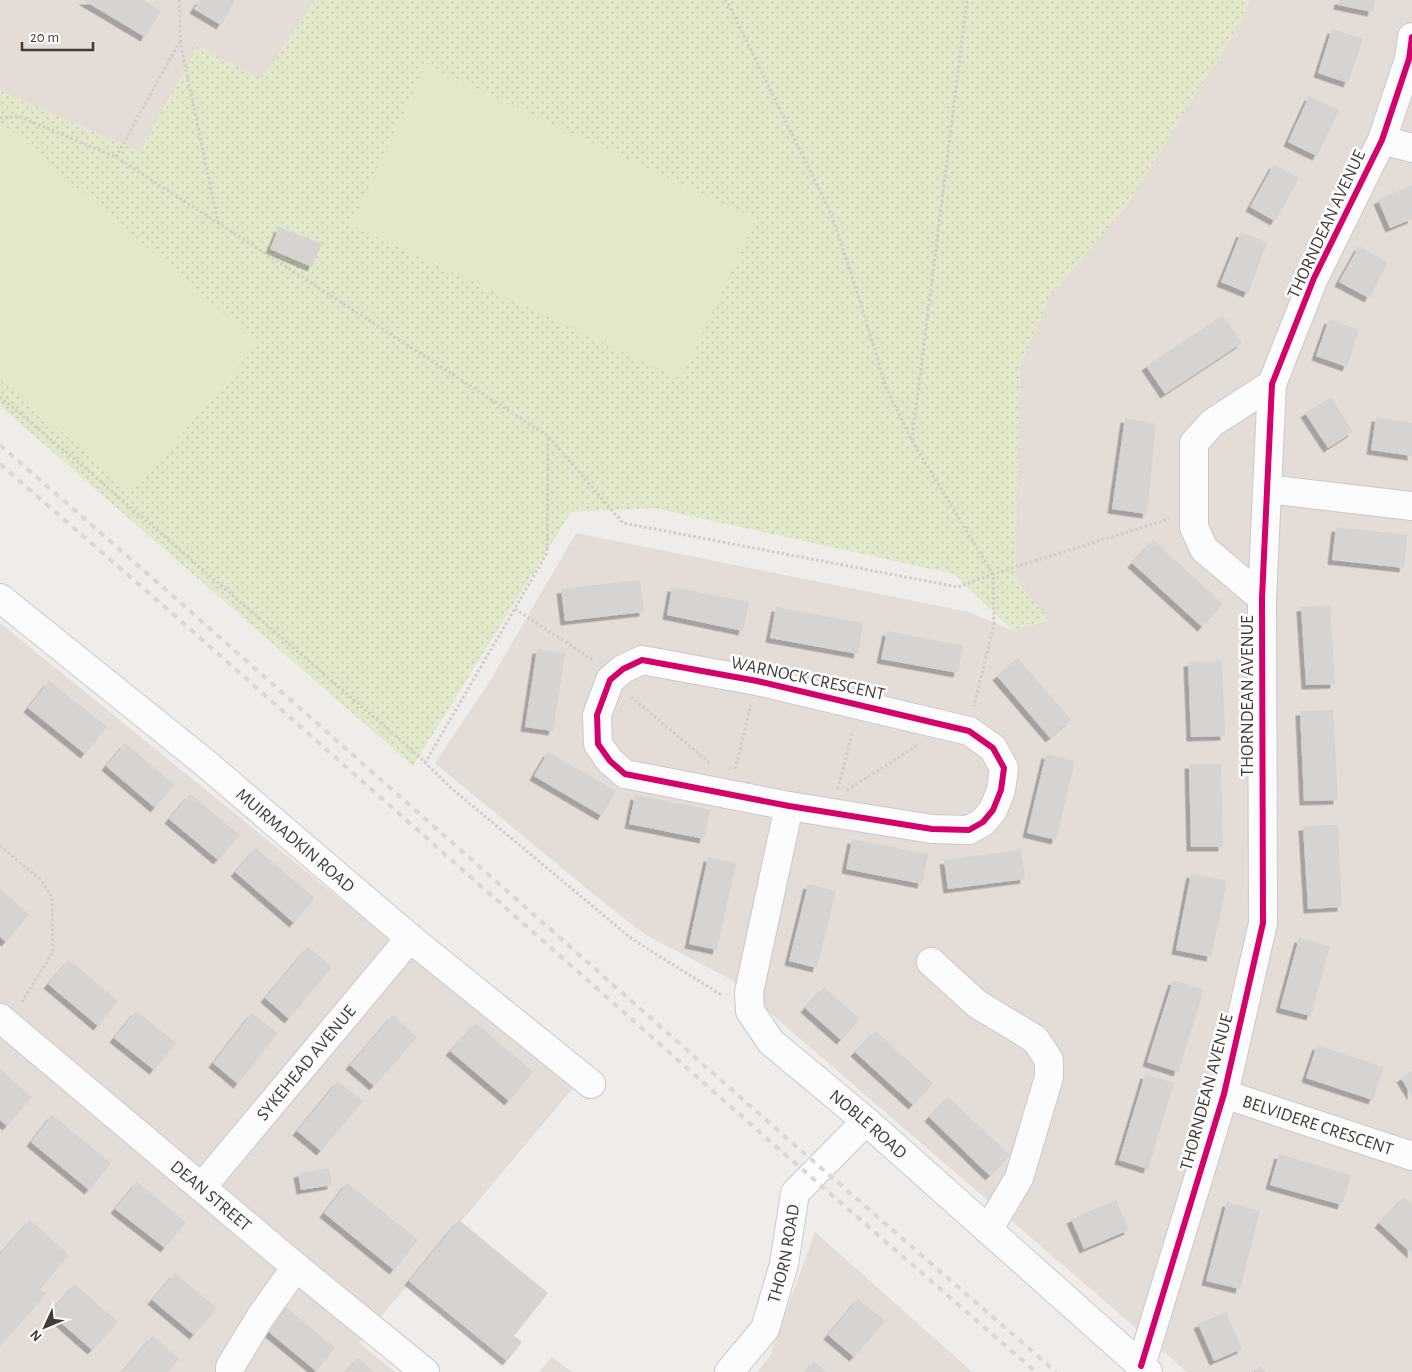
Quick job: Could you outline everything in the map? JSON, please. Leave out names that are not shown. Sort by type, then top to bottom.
[{"type":"street","name":"THORNDEAN AVENUE","points":[[1144,1369],[1224,1094],[1263,923],[1262,598],[1272,384],[1314,278],[1382,140],[1409,59],[1412,37]]},
{"type":"street","points":[[1382,140],[1412,148]]},
{"type":"street","name":"THORNDEAN AVENUE","points":[[1262,598],[1204,549],[1194,527],[1194,443],[1212,423],[1272,384]]},
{"type":"street","points":[[1267,489],[1412,506]]},
{"type":"street","name":"MUIRMADKIN ROAD","points":[[2,605],[204,762],[410,938],[591,1084]]},
{"type":"street","name":"WARNOCK CRESCENT","points":[[642,660],[757,681],[860,705],[969,731],[993,748],[1004,768],[1001,790],[993,810],[983,822],[969,830],[932,829],[814,804],[729,794],[626,774],[610,761],[598,744],[597,715],[610,680],[623,669],[642,660]]},
{"type":"street","points":[[750,1011],[749,992],[814,804]]},
{"type":"street","name":"SYKEHEAD AVENUE","points":[[202,1187],[410,938]]},
{"type":"street","points":[[932,962],[978,1004],[1034,1039],[1049,1060],[1049,1077],[1019,1178],[988,1230]]},
{"type":"street","name":"NOBLE ROAD","points":[[750,1011],[771,1042],[866,1121],[1144,1369]]},
{"type":"street","name":"DEAN STREET","points":[[4,1022],[296,1267],[425,1372]]},
{"type":"street","name":"BELVIDERE CRESCENT","points":[[1224,1094],[1412,1156]]},
{"type":"street","name":"THORN ROAD","points":[[729,1372],[766,1328],[784,1264],[795,1193],[866,1121]]},
{"type":"street","points":[[230,1372],[230,1366],[261,1316],[296,1267]]},
{"type":"path","points":[[178,0],[181,40],[218,223]]},
{"type":"path","points":[[725,0],[831,214],[886,387],[912,441],[993,574],[994,624],[969,731]]},
{"type":"path","points":[[912,441],[966,0]]},
{"type":"path","points":[[116,157],[181,40]]},
{"type":"path","points":[[0,118],[18,116],[116,157],[548,436],[624,523],[958,587],[993,574],[1176,517],[1194,521]]},
{"type":"path","points":[[0,397],[284,639],[412,750],[451,788],[632,939],[750,1011]]},
{"type":"path","points":[[425,763],[547,553],[548,436]]},
{"type":"path","points":[[729,794],[757,681]]},
{"type":"path","points":[[814,804],[860,705]]},
{"type":"path","points":[[814,804],[920,744]]},
{"type":"path","points":[[0,846],[41,880],[52,897],[54,952],[4,1022]]},
{"type":"shaded area","points":[[0,0],[315,0],[262,79],[198,46],[140,152],[0,91]]},
{"type":"shaded area","points":[[1249,0],[1412,0],[1412,1372],[1187,1372],[732,980],[646,935],[597,897],[435,763],[488,684],[576,533],[969,612],[1013,631],[1048,620],[1015,578],[1020,366],[1050,296],[1125,208],[1243,18]]},
{"type":"shaded area","points":[[0,623],[573,1088],[359,1343],[395,1372],[0,1372]]},
{"type":"shaded area","points":[[815,1232],[971,1371],[757,1372],[770,1356]]},
{"type":"shaded area","points":[[552,1357],[572,1372],[539,1372]]},
{"type":"green space","points":[[315,0],[1249,0],[1243,18],[1125,208],[1050,296],[1020,366],[1015,578],[1048,619],[1013,631],[954,574],[654,508],[571,512],[413,766],[0,406],[0,91],[140,152],[198,46],[262,79]]},
{"type":"green space","points":[[426,65],[756,219],[681,379],[351,225]]},
{"type":"green space","points":[[3,124],[259,343],[132,492],[0,379],[0,128]]},
{"type":"building","points":[[83,0],[143,0],[161,11],[145,37]]},
{"type":"building","points":[[200,0],[235,0],[221,25],[194,9]]},
{"type":"building","points":[[1339,0],[1375,0],[1372,12],[1338,5]]},
{"type":"building","points":[[1332,29],[1363,39],[1348,83],[1318,73]]},
{"type":"building","points":[[1309,96],[1339,110],[1317,156],[1288,142]]},
{"type":"building","points":[[1274,164],[1299,178],[1275,221],[1250,207]]},
{"type":"building","points":[[1412,185],[1412,219],[1390,228],[1378,200]]},
{"type":"building","points":[[279,227],[322,244],[312,267],[270,249]]},
{"type":"building","points":[[1241,232],[1267,243],[1248,293],[1221,282]]},
{"type":"building","points":[[1359,246],[1388,263],[1369,298],[1339,282]]},
{"type":"building","points":[[1223,315],[1242,343],[1165,394],[1146,366]]},
{"type":"building","points":[[1329,319],[1359,330],[1347,367],[1316,356]]},
{"type":"building","points":[[1331,397],[1353,432],[1328,448],[1305,413]]},
{"type":"building","points":[[1376,417],[1412,423],[1412,456],[1371,450]]},
{"type":"building","points":[[1125,418],[1156,424],[1147,514],[1112,509]]},
{"type":"building","points":[[1336,527],[1407,535],[1404,568],[1332,560]]},
{"type":"building","points":[[1153,540],[1223,604],[1202,627],[1132,563]]},
{"type":"building","points":[[640,580],[644,612],[565,621],[561,589]]},
{"type":"building","points":[[672,587],[749,602],[743,631],[667,615]]},
{"type":"building","points":[[1330,605],[1335,684],[1306,685],[1301,607]]},
{"type":"building","points":[[776,607],[863,623],[858,654],[770,638]]},
{"type":"building","points":[[887,631],[963,646],[958,673],[881,659]]},
{"type":"building","points":[[537,649],[565,653],[553,731],[525,727]]},
{"type":"building","points":[[1018,658],[1071,720],[1050,738],[997,676]]},
{"type":"building","points":[[1222,661],[1225,736],[1191,737],[1188,662]]},
{"type":"building","points":[[49,681],[107,727],[85,754],[28,708]]},
{"type":"building","points":[[1333,710],[1338,800],[1304,801],[1300,711]]},
{"type":"building","points":[[125,743],[174,784],[155,808],[106,766]]},
{"type":"building","points":[[548,752],[616,791],[602,816],[534,776]]},
{"type":"building","points":[[1046,754],[1075,761],[1056,840],[1027,833]]},
{"type":"building","points":[[1189,764],[1221,764],[1223,847],[1191,847]]},
{"type":"building","points":[[190,794],[240,835],[218,860],[169,819]]},
{"type":"building","points":[[635,795],[710,810],[704,839],[629,824]]},
{"type":"building","points":[[1338,825],[1342,907],[1308,909],[1303,826]]},
{"type":"building","points":[[852,839],[928,854],[922,884],[846,869]]},
{"type":"building","points":[[256,848],[315,898],[294,923],[235,872]]},
{"type":"building","points":[[1021,850],[1025,879],[948,889],[944,860]]},
{"type":"building","points":[[708,857],[736,863],[717,950],[689,944]]},
{"type":"building","points":[[1191,873],[1227,881],[1211,957],[1176,950]]},
{"type":"building","points":[[808,884],[836,891],[817,968],[789,961]]},
{"type":"building","points":[[0,889],[29,914],[6,942],[0,937]]},
{"type":"building","points":[[1299,938],[1330,946],[1311,1016],[1280,1008]]},
{"type":"building","points":[[308,947],[332,967],[289,1019],[265,998]]},
{"type":"building","points":[[69,960],[118,1001],[98,1026],[48,984]]},
{"type":"building","points":[[1173,980],[1204,990],[1178,1072],[1147,1062]]},
{"type":"building","points":[[824,987],[860,1019],[841,1040],[805,1008]]},
{"type":"building","points":[[136,1011],[176,1043],[154,1070],[114,1038]]},
{"type":"building","points":[[252,1013],[278,1033],[238,1084],[213,1063]]},
{"type":"building","points":[[393,1015],[417,1037],[374,1086],[350,1065]]},
{"type":"building","points":[[476,1023],[533,1072],[509,1101],[450,1051]]},
{"type":"building","points":[[875,1031],[933,1083],[913,1105],[855,1052]]},
{"type":"building","points":[[1317,1045],[1384,1067],[1373,1100],[1306,1078]]},
{"type":"building","points":[[0,1069],[32,1097],[7,1126],[0,1120]]},
{"type":"building","points":[[1412,1071],[1412,1096],[1401,1078]]},
{"type":"building","points":[[1145,1074],[1174,1083],[1148,1169],[1119,1160]]},
{"type":"building","points":[[338,1081],[363,1101],[321,1151],[297,1131]]},
{"type":"building","points":[[948,1097],[1010,1155],[990,1176],[929,1117]]},
{"type":"building","points":[[52,1115],[111,1163],[89,1190],[31,1142]]},
{"type":"building","points":[[1279,1154],[1351,1175],[1342,1205],[1270,1185]]},
{"type":"building","points":[[329,1168],[332,1185],[301,1190],[298,1173]]},
{"type":"building","points":[[137,1182],[186,1222],[165,1248],[115,1209]]},
{"type":"building","points":[[347,1183],[418,1240],[394,1270],[324,1213]]},
{"type":"building","points":[[1404,1197],[1412,1205],[1412,1254],[1379,1223]]},
{"type":"building","points":[[1116,1200],[1129,1230],[1084,1249],[1071,1219]]},
{"type":"building","points":[[1227,1202],[1260,1211],[1240,1289],[1206,1281]]},
{"type":"building","points":[[30,1220],[69,1255],[40,1289],[46,1294],[0,1346],[0,1254]]},
{"type":"building","points":[[459,1220],[548,1293],[514,1336],[522,1342],[507,1361],[409,1281]]},
{"type":"building","points":[[175,1273],[217,1308],[194,1335],[152,1300]]},
{"type":"building","points":[[75,1284],[118,1322],[92,1350],[50,1313]]},
{"type":"building","points":[[858,1299],[885,1321],[854,1357],[828,1335]]},
{"type":"building","points":[[283,1305],[335,1348],[316,1371],[264,1328]]},
{"type":"building","points":[[1226,1312],[1242,1349],[1214,1361],[1198,1324]]},
{"type":"building","points":[[153,1336],[179,1359],[168,1372],[122,1372]]},
{"type":"building","points":[[358,1358],[374,1372],[346,1372]]},
{"type":"building","points":[[814,1362],[826,1372],[805,1372]]},
{"type":"building","points":[[1260,1366],[1266,1372],[1255,1372]]},
{"type":"railway","points":[[0,445],[782,1134],[1056,1372]]},
{"type":"railway","points":[[0,464],[173,614],[773,1144],[1036,1372]]},
{"type":"cycle path","points":[[1141,1366],[1224,1094],[1263,923],[1262,598],[1272,384],[1314,278],[1382,140],[1409,59],[1412,37]]},
{"type":"cycle path","points":[[642,660],[757,681],[969,731],[993,748],[1004,768],[1001,790],[993,810],[983,822],[969,830],[932,829],[789,806],[625,774],[610,761],[598,744],[597,715],[610,680],[623,669],[642,660]]}]
